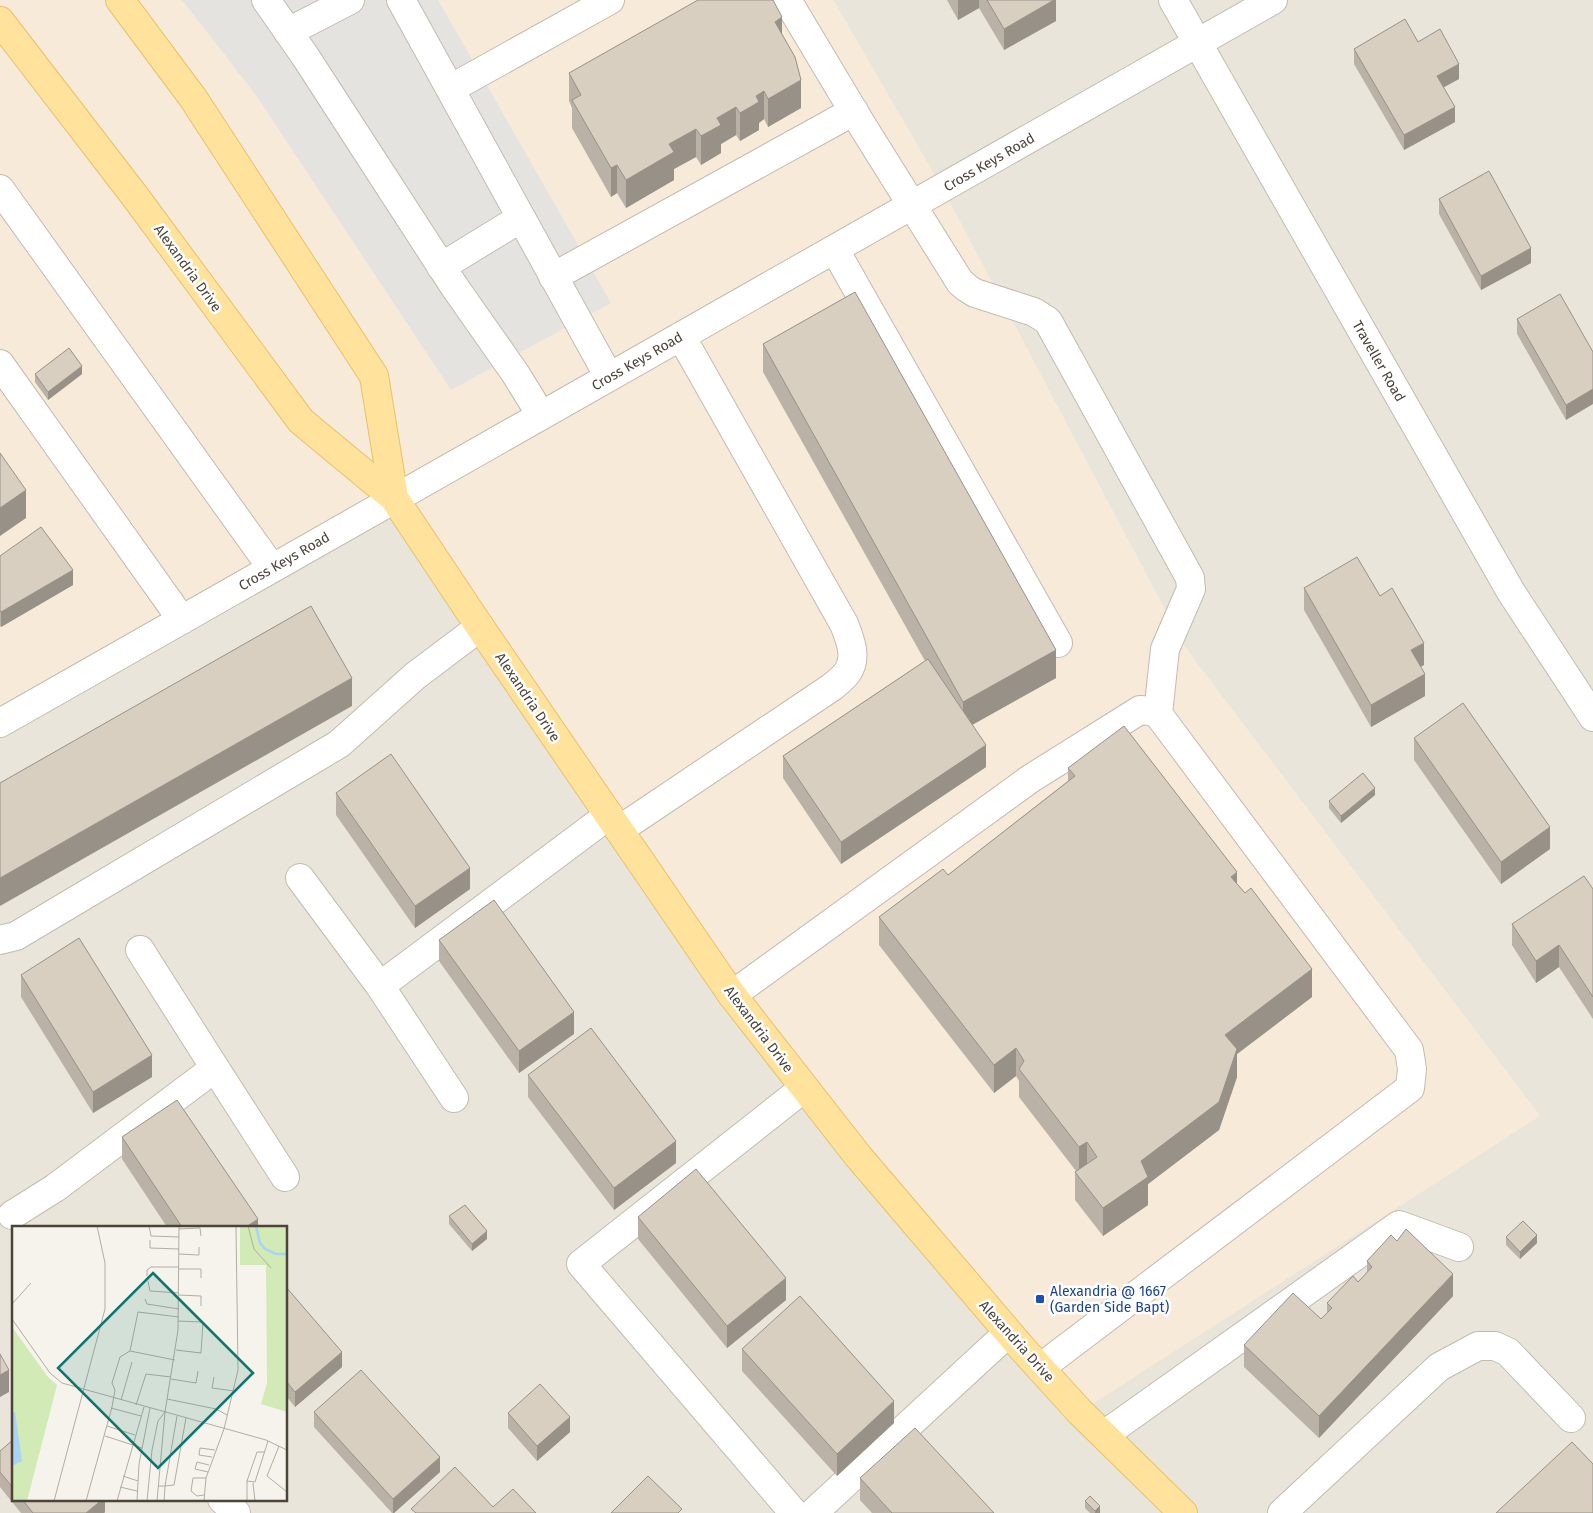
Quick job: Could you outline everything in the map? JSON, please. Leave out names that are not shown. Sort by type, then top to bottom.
[{"type":"main road","name":"Alexandria Drive","points":[[120,0],[193,98],[374,376],[394,498]]},
{"type":"main road","name":"Alexandria Drive","points":[[0,21],[134,195],[301,421],[394,498],[732,995],[804,1088],[858,1156],[1008,1333],[1080,1412],[1182,1513]]},
{"type":"street","points":[[266,0],[305,56],[441,267],[515,373],[540,416]]},
{"type":"street","points":[[288,32],[350,0]]},
{"type":"street","points":[[401,0],[609,378]]},
{"type":"street","points":[[450,89],[610,0]]},
{"type":"street","points":[[786,0],[960,282],[975,293],[1034,312],[1048,320],[1190,578],[1191,589],[1165,649],[1158,714]]},
{"type":"street","name":"Traveller Road","points":[[1173,0],[1511,592],[1593,717]]},
{"type":"street","name":"Cross Keys Road","points":[[0,723],[1273,0]]},
{"type":"street","points":[[553,276],[854,111]]},
{"type":"street","points":[[0,189],[272,568]]},
{"type":"street","points":[[441,267],[521,218]]},
{"type":"street","points":[[835,250],[1058,643]]},
{"type":"street","points":[[380,986],[614,823],[832,688],[848,672],[852,659],[852,643],[844,624],[681,336]]},
{"type":"street","points":[[0,364],[182,620]]},
{"type":"street","points":[[0,940],[16,936],[339,744],[416,676],[480,627]]},
{"type":"street","points":[[732,995],[1030,779],[1140,710],[1158,714],[1409,1050],[1412,1069],[1410,1088],[1040,1368]]},
{"type":"street","points":[[300,878],[380,986],[454,1098]]},
{"type":"street","points":[[140,950],[285,1177]]},
{"type":"street","points":[[10,1213],[55,1188],[215,1068]]},
{"type":"street","points":[[794,1513],[581,1264],[804,1088]]},
{"type":"street","points":[[1104,1435],[1399,1225],[1459,1248]]},
{"type":"street","points":[[813,1513],[1008,1333]]},
{"type":"street","points":[[1282,1513],[1439,1367],[1478,1346],[1495,1346],[1508,1352],[1571,1418]]},
{"type":"street","points":[[223,1500],[236,1513]]},
{"type":"shaded area","points":[[0,0],[833,0],[942,188],[1184,646],[1540,1116],[1080,1412],[858,1156],[394,499],[0,723]]},
{"type":"shaded area","points":[[182,0],[438,0],[611,303],[451,390],[256,95]]},
{"type":"shaded area","points":[[833,0],[1593,0],[1593,1513],[0,1513],[0,723],[394,498],[1540,1116],[1184,646],[942,188]]},
{"type":"building","points":[[698,0],[773,0],[782,17],[775,22],[795,57],[801,80],[768,99],[764,91],[756,96],[759,102],[740,113],[736,107],[717,118],[721,125],[701,136],[696,129],[669,144],[674,152],[626,180],[617,165],[611,168],[572,100],[581,95],[569,73]]},
{"type":"building","points":[[987,0],[1054,0],[1004,29]]},
{"type":"building","points":[[1405,19],[1418,42],[1440,29],[1459,64],[1437,76],[1455,107],[1404,135],[1354,49]]},
{"type":"building","points":[[1489,171],[1531,248],[1481,276],[1439,199]]},
{"type":"building","points":[[855,292],[1056,650],[963,702],[763,344]]},
{"type":"building","points":[[1560,294],[1593,352],[1593,389],[1566,405],[1517,319]]},
{"type":"building","points":[[69,348],[82,366],[48,392],[35,374]]},
{"type":"building","points":[[0,453],[26,490],[0,508]]},
{"type":"building","points":[[41,527],[73,570],[1,612],[0,556]]},
{"type":"building","points":[[1357,557],[1380,596],[1392,588],[1424,643],[1411,650],[1425,674],[1371,705],[1304,588]]},
{"type":"building","points":[[311,606],[352,678],[0,878],[0,783]]},
{"type":"building","points":[[928,659],[986,745],[841,842],[783,756]]},
{"type":"building","points":[[1463,703],[1550,827],[1501,862],[1414,738]]},
{"type":"building","points":[[1124,726],[1237,872],[1231,877],[1245,893],[1251,888],[1312,969],[1225,1035],[1237,1049],[1219,1102],[1141,1161],[1148,1177],[1103,1208],[1075,1172],[1097,1157],[1087,1142],[1079,1147],[1019,1069],[1024,1061],[1016,1048],[994,1065],[879,917],[943,869],[948,875],[1075,776],[1068,768]]},
{"type":"building","points":[[391,754],[470,868],[415,906],[336,793]]},
{"type":"building","points":[[1363,773],[1375,788],[1341,816],[1329,801]]},
{"type":"building","points":[[1584,876],[1593,889],[1593,997],[1559,945],[1536,961],[1512,924]]},
{"type":"building","points":[[494,900],[574,1012],[519,1051],[439,940]]},
{"type":"building","points":[[79,938],[152,1055],[93,1092],[21,975]]},
{"type":"building","points":[[591,1028],[676,1141],[614,1188],[528,1075]]},
{"type":"building","points":[[177,1100],[258,1219],[248,1226],[181,1226],[122,1137]]},
{"type":"building","points":[[696,1169],[786,1278],[727,1326],[638,1217]]},
{"type":"building","points":[[465,1205],[487,1231],[472,1244],[449,1216]]},
{"type":"building","points":[[1523,1221],[1537,1235],[1520,1252],[1506,1237]]},
{"type":"building","points":[[1406,1229],[1453,1274],[1319,1416],[1244,1345],[1293,1293],[1321,1319],[1332,1308],[1327,1303],[1353,1276],[1358,1282],[1372,1267],[1367,1261],[1391,1235],[1397,1241]]},
{"type":"building","points":[[288,1289],[342,1352],[295,1392],[288,1383]]},
{"type":"building","points":[[800,1296],[894,1401],[837,1454],[742,1349]]},
{"type":"building","points":[[0,1354],[9,1370],[0,1375]]},
{"type":"building","points":[[361,1370],[440,1457],[393,1499],[314,1412]]},
{"type":"building","points":[[540,1384],[570,1417],[537,1446],[508,1413]]},
{"type":"building","points":[[915,1428],[994,1513],[892,1513],[860,1478]]},
{"type":"building","points":[[12,1441],[12,1487],[0,1472],[0,1451]]},
{"type":"building","points":[[1572,1442],[1593,1464],[1593,1513],[1496,1513]]},
{"type":"building","points":[[455,1467],[493,1507],[513,1489],[536,1513],[416,1513],[411,1509]]},
{"type":"building","points":[[648,1476],[682,1509],[678,1513],[611,1513]]},
{"type":"building","points":[[1090,1496],[1100,1506],[1095,1511],[1085,1501]]},
{"type":"building","points":[[23,1500],[102,1500],[86,1513],[33,1513]]},
{"type":"place","name":"Alexandria @ 1667 (Garden Side Bapt)","points":[[1040,1299]]}]
